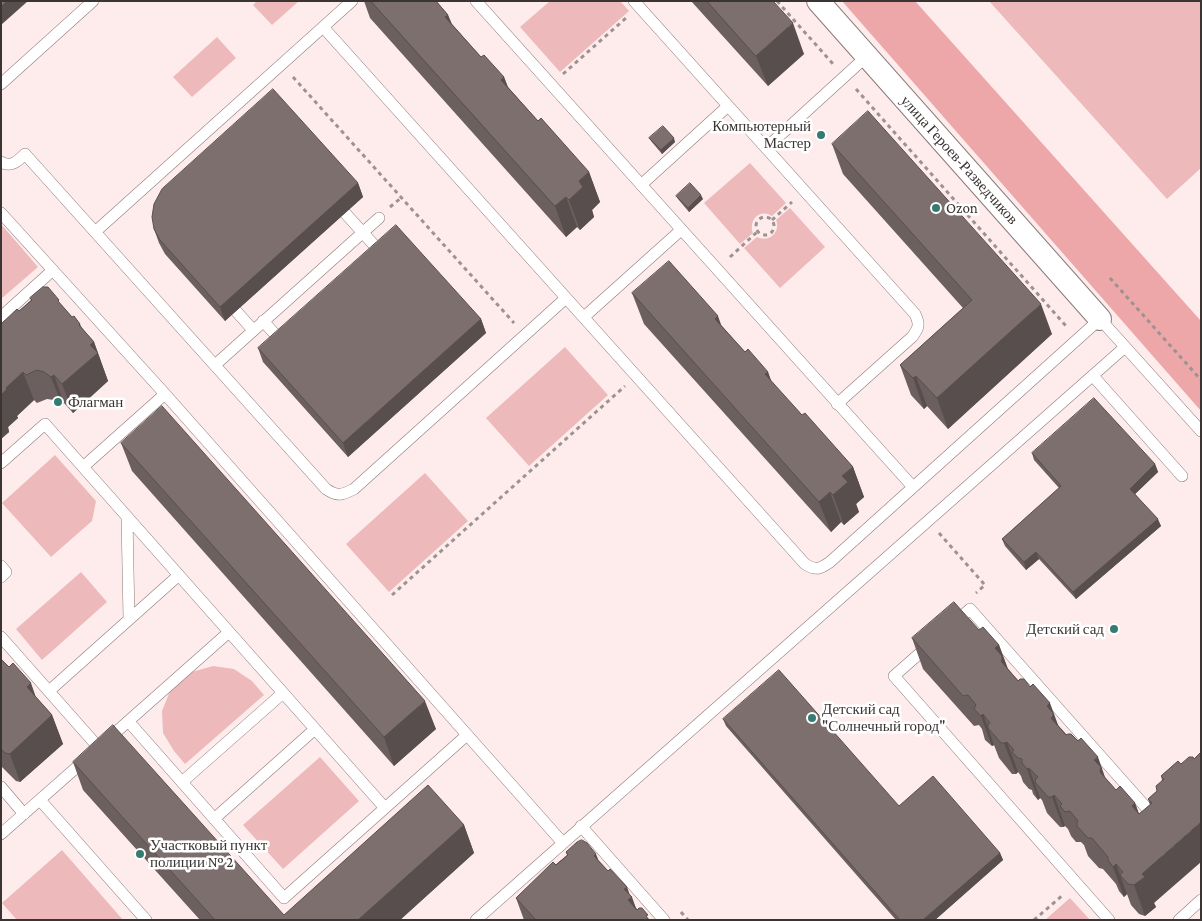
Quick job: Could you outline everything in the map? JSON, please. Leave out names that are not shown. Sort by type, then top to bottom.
[{"type":"street","name":"улица Героев-Разведчиков","points":[[818,1],[1100,319]]},
{"type":"lane","points":[[1,84],[93,1]]},
{"type":"lane","points":[[95,232],[352,1]]},
{"type":"lane","points":[[476,1],[912,488]]},
{"type":"lane","points":[[636,4],[915,314],[919,321],[917,330],[912,337],[837,404]]},
{"type":"lane","points":[[323,27],[805,564],[811,568],[821,568],[830,562],[1100,319],[1201,431]]},
{"type":"lane","points":[[766,148],[867,56]]},
{"type":"lane","points":[[641,185],[728,106]]},
{"type":"lane","points":[[1,162],[10,165],[25,154],[326,489],[333,494],[343,495],[354,489],[566,298]]},
{"type":"lane","points":[[1,213],[165,394],[562,843]]},
{"type":"lane","points":[[345,213],[383,254]]},
{"type":"lane","points":[[215,365],[379,218]]},
{"type":"lane","points":[[584,317],[681,230]]},
{"type":"lane","points":[[1,317],[54,270]]},
{"type":"lane","points":[[236,312],[253,330]]},
{"type":"lane","points":[[263,321],[284,344]]},
{"type":"lane","points":[[476,920],[1125,347]]},
{"type":"lane","points":[[1093,376],[1182,476]]},
{"type":"lane","points":[[83,466],[165,394]]},
{"type":"lane","points":[[1,463],[45,424],[385,808]]},
{"type":"lane","points":[[128,517],[129,619]]},
{"type":"lane","points":[[1,566],[6,572],[1,577]]},
{"type":"lane","points":[[49,690],[179,575]]},
{"type":"lane","points":[[1109,920],[894,676],[970,609],[1151,813],[1165,800]]},
{"type":"lane","points":[[1,834],[229,632]]},
{"type":"lane","points":[[1,637],[99,748]]},
{"type":"lane","points":[[182,782],[283,693]]},
{"type":"lane","points":[[128,722],[284,898],[467,735]]},
{"type":"lane","points":[[214,819],[315,729]]},
{"type":"lane","points":[[1,787],[24,814]]},
{"type":"lane","points":[[40,800],[146,920]]},
{"type":"lane","points":[[581,826],[664,920]]},
{"type":"lane","points":[[1179,920],[1201,900]]},
{"type":"path","points":[[777,1],[1069,329]]},
{"type":"path","points":[[551,85],[636,4]]},
{"type":"path","points":[[281,64],[524,335]]},
{"type":"path","points":[[772,220],[804,190]]},
{"type":"path","points":[[766,216],[772,220],[774,225],[773,231],[768,235],[762,235],[757,232],[755,227],[756,221],[760,217],[766,216]]},
{"type":"path","points":[[716,269],[757,232]]},
{"type":"path","points":[[1110,278],[1201,380]]},
{"type":"path","points":[[392,595],[636,376]]},
{"type":"path","points":[[933,526],[985,585],[970,598]]},
{"type":"path","points":[[1034,920],[1076,883]]},
{"type":"path","points":[[675,906],[688,920]]},
{"type":"shaded area","points":[[257,1],[299,1],[272,25],[253,5]]},
{"type":"shaded area","points":[[550,1],[620,1],[629,11],[560,72],[520,27]]},
{"type":"shaded area","points":[[842,1],[915,1],[1201,321],[1201,411]]},
{"type":"shaded area","points":[[989,1],[1201,1],[1201,168],[1167,199]]},
{"type":"shaded area","points":[[217,37],[236,58],[192,97],[173,77]]},
{"type":"shaded area","points":[[750,163],[786,203],[772,216],[763,213],[759,214],[752,224],[753,233],[740,244],[704,203]]},
{"type":"shaded area","points":[[790,208],[825,247],[780,288],[744,248],[757,237],[766,239],[773,235],[777,229],[776,220]]},
{"type":"shaded area","points":[[1,224],[38,267],[1,299]]},
{"type":"shaded area","points":[[565,347],[608,395],[529,466],[486,418]]},
{"type":"shaded area","points":[[55,455],[96,501],[92,521],[51,557],[2,503]]},
{"type":"shaded area","points":[[425,473],[468,521],[389,592],[346,544]]},
{"type":"shaded area","points":[[81,572],[107,602],[42,660],[16,629]]},
{"type":"shaded area","points":[[213,666],[234,669],[252,681],[264,695],[185,764],[163,733],[162,711],[170,691],[192,672]]},
{"type":"shaded area","points":[[320,757],[359,801],[283,869],[243,825]]},
{"type":"shaded area","points":[[62,850],[123,920],[17,920],[2,903]]},
{"type":"shaded area","points":[[1070,898],[1090,920],[1045,920]]},
{"type":"building","points":[[1,1],[7,1],[1,7]]},
{"type":"building","points":[[371,1],[436,1],[448,15],[445,17],[481,57],[484,55],[504,77],[501,80],[538,121],[541,118],[589,172],[579,181],[583,187],[569,200],[566,197],[555,206]]},
{"type":"building","points":[[707,1],[773,1],[793,23],[756,56]]},
{"type":"building","points":[[273,89],[358,183],[220,307],[160,240],[154,229],[152,217],[154,204],[162,189]]},
{"type":"building","points":[[868,111],[1041,304],[937,398],[916,376],[913,378],[900,365],[972,300],[832,144]]},
{"type":"building","points":[[663,126],[674,138],[661,150],[649,138]]},
{"type":"building","points":[[690,183],[701,195],[688,208],[676,196]]},
{"type":"building","points":[[396,225],[481,319],[343,443],[258,348]]},
{"type":"building","points":[[669,261],[718,316],[715,319],[745,352],[748,349],[768,372],[765,374],[802,415],[805,413],[853,467],[842,476],[848,482],[833,495],[830,492],[819,502],[632,293]]},
{"type":"building","points":[[43,287],[48,287],[72,317],[74,316],[79,325],[94,342],[90,345],[98,353],[62,384],[54,375],[51,377],[37,370],[26,375],[23,372],[1,395],[1,324],[17,309],[19,311],[32,300],[30,298]]},
{"type":"building","points":[[1094,398],[1155,464],[1130,489],[1158,519],[1073,592],[1036,552],[1024,562],[1002,539],[1061,486],[1032,453]]},
{"type":"building","points":[[162,406],[425,701],[384,737],[121,443]]},
{"type":"building","points":[[954,602],[979,630],[983,627],[999,645],[995,648],[1002,656],[1001,661],[1018,681],[1024,679],[1030,687],[1033,684],[1050,703],[1047,706],[1053,713],[1051,718],[1066,735],[1071,734],[1078,741],[1081,738],[1098,757],[1094,760],[1101,767],[1100,772],[1116,790],[1120,786],[1135,803],[1132,806],[1139,814],[1152,803],[1148,799],[1157,791],[1156,786],[1164,779],[1161,776],[1178,761],[1181,764],[1189,757],[1194,759],[1201,752],[1201,822],[1142,874],[1145,877],[1134,885],[1128,884],[1120,875],[1123,872],[1116,864],[1113,867],[1108,857],[1092,838],[1088,838],[1077,826],[1078,821],[1070,811],[1065,812],[1060,806],[1062,804],[1054,795],[1048,797],[1035,782],[1038,777],[1029,768],[1027,769],[1022,763],[1022,759],[1012,752],[1014,750],[1007,742],[1001,743],[988,728],[990,723],[983,714],[981,716],[974,709],[976,705],[968,695],[963,696],[912,638]]},
{"type":"building","points":[[1,659],[9,667],[13,663],[31,683],[27,687],[52,715],[10,754],[5,753],[1,749]]},
{"type":"building","points":[[779,670],[899,806],[933,776],[1000,853],[923,920],[900,920],[723,719]]},
{"type":"building","points":[[113,725],[284,915],[428,785],[464,825],[358,920],[215,920],[73,762]]},
{"type":"building","points":[[582,840],[587,843],[596,854],[594,856],[608,871],[610,869],[627,887],[624,889],[632,897],[628,900],[637,910],[642,908],[648,915],[646,916],[649,920],[536,920],[516,898],[553,862],[556,865],[568,855],[566,852]]},
{"type":"place","name":"Компьютерный Мастер","points":[[821,135]]},
{"type":"place","name":"Ozon","points":[[936,208]]},
{"type":"place","name":"Флагман","points":[[58,402]]},
{"type":"place","name":"Детский сад","points":[[1114,629]]},
{"type":"place","name":"Детский сад \"Солнечный город\"","points":[[812,718]]},
{"type":"place","name":"Участковый пункт полиции № 2","points":[[140,854]]}]
